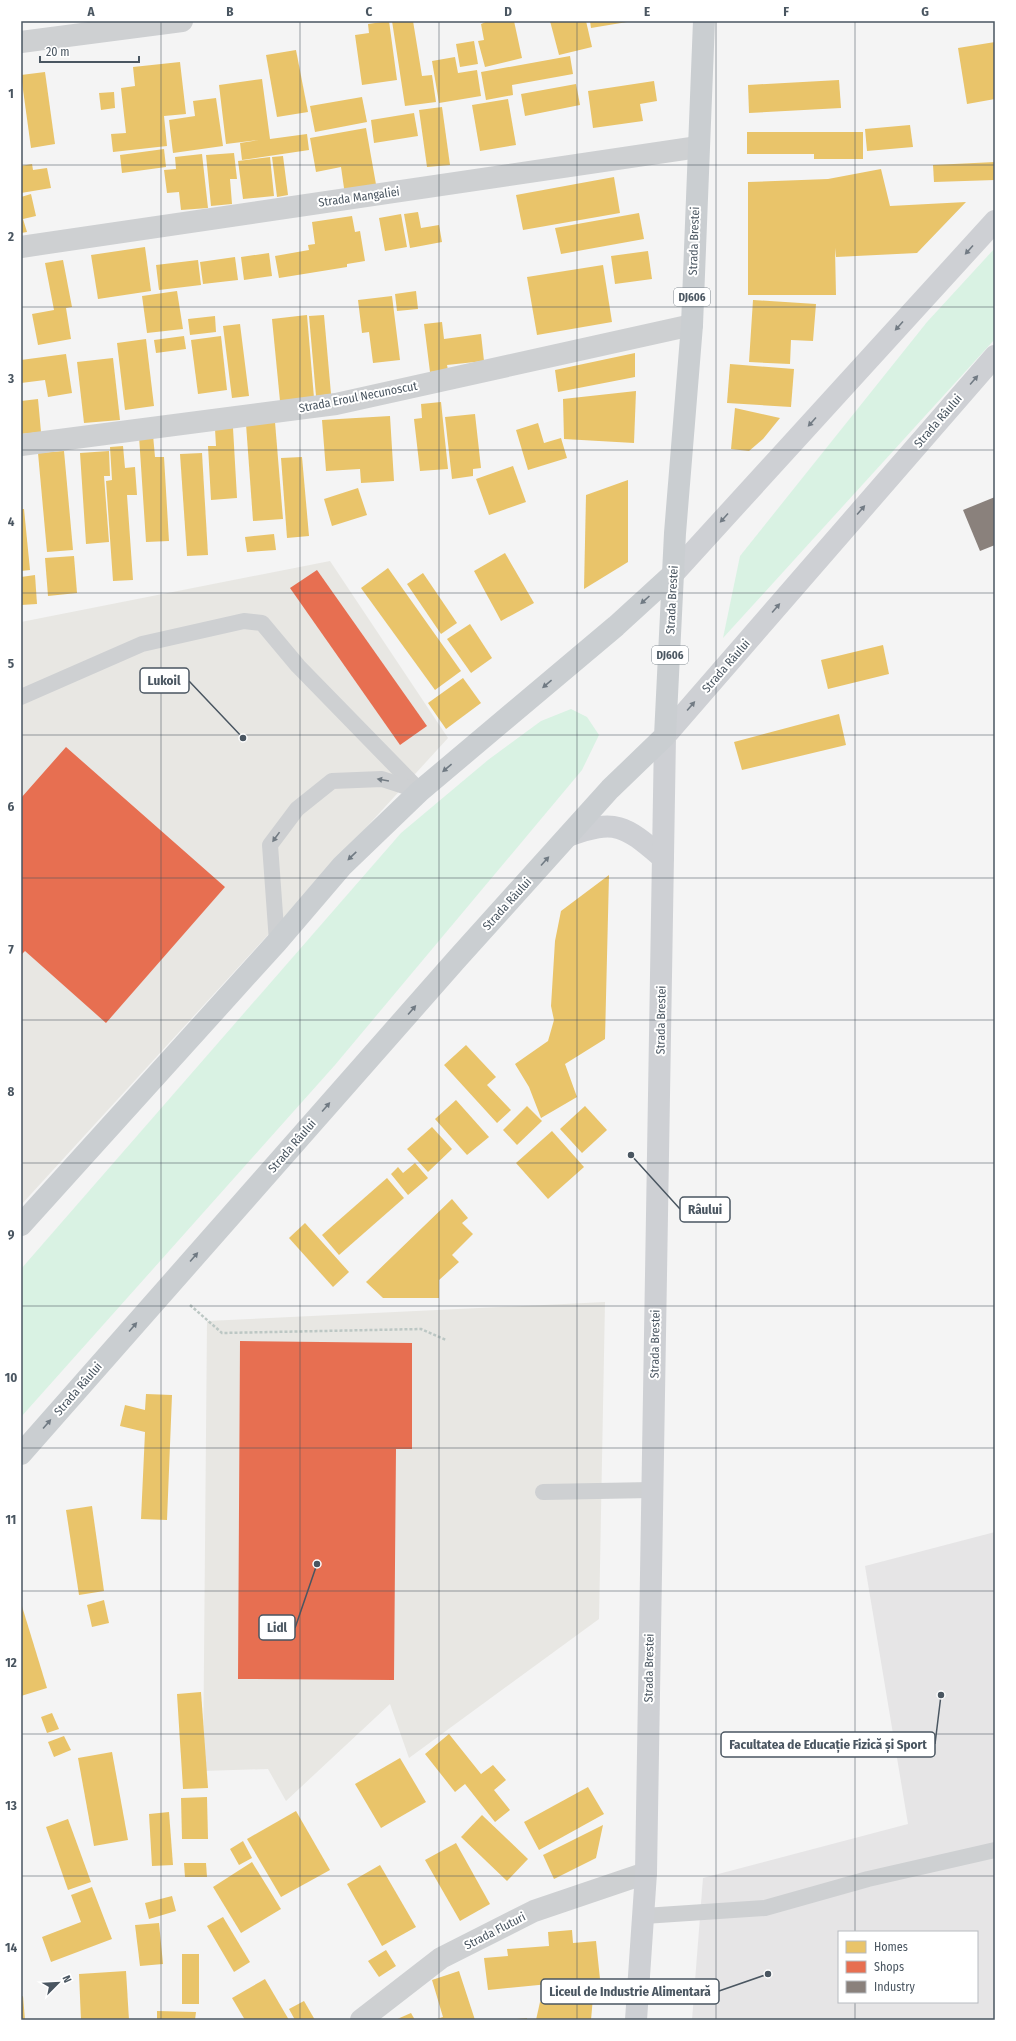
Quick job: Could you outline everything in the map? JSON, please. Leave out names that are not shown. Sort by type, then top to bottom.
[{"type":"main road","name":"Strada Brestei","points":[[636,2020],[646,1873],[665,736],[675,533],[692,325],[704,21]]},
{"type":"main road","points":[[21,1226],[277,942],[342,866],[420,791],[616,626],[674,573],[995,221]]},
{"type":"main road","name":"Strada Râului","points":[[21,1454],[456,960],[610,789],[665,736],[995,356]]},
{"type":"main road","points":[[568,836],[593,827],[610,826],[628,830],[663,858]]},
{"type":"street","points":[[21,42],[182,21]]},
{"type":"street","name":"Strada Mangaliei","points":[[21,247],[698,147]]},
{"type":"street","name":"Strada Eroul Necunoscut","points":[[21,445],[336,404],[692,325]]},
{"type":"street","name":"Strada Fluturi","points":[[361,2020],[441,1958],[534,1911],[646,1873]]},
{"type":"lane","points":[[21,697],[142,644],[244,621],[262,624],[298,666],[420,791]]},
{"type":"lane","points":[[277,942],[270,845],[297,809],[332,781],[382,778],[420,791]]},
{"type":"lane","points":[[543,1492],[652,1490]]},
{"type":"lane","points":[[644,1916],[765,1908],[868,1878],[995,1850]]},
{"type":"path","points":[[168,1287],[222,1333],[421,1329],[446,1340]]},
{"type":"shaded area","points":[[330,561],[448,738],[21,1205],[21,622]]},
{"type":"shaded area","points":[[605,1302],[599,1619],[409,1758],[390,1704],[286,1801],[268,1769],[203,1771],[207,1321]]},
{"type":"shaded area","points":[[995,1532],[995,2020],[692,2020],[703,1878],[908,1824],[865,1566]]},
{"type":"green space","points":[[995,248],[995,339],[723,638],[740,556],[927,322]]},
{"type":"green space","points":[[571,709],[587,717],[599,735],[582,770],[335,1065],[21,1417],[21,1269],[401,833],[488,760],[541,721]]},
{"type":"building: Homes","points":[[389,21],[397,80],[362,85],[355,35],[369,33],[368,24]]},
{"type":"building: Homes","points":[[392,21],[413,21],[422,76],[432,75],[436,102],[405,106]]},
{"type":"building: Homes","points":[[488,21],[514,21],[522,58],[485,67],[478,41],[484,40],[481,24]]},
{"type":"building: Homes","points":[[550,21],[586,21],[592,47],[559,55]]},
{"type":"building: Homes","points":[[590,21],[627,21],[627,22],[591,28]]},
{"type":"building: Homes","points":[[474,41],[478,64],[460,67],[456,44]]},
{"type":"building: Homes","points":[[995,42],[995,99],[967,104],[958,48]]},
{"type":"building: Homes","points":[[296,50],[308,112],[277,117],[266,55]]},
{"type":"building: Homes","points":[[570,56],[573,74],[512,85],[513,95],[486,100],[481,72]]},
{"type":"building: Homes","points":[[455,57],[458,73],[477,70],[481,96],[439,103],[432,61]]},
{"type":"building: Homes","points":[[180,62],[186,114],[164,116],[167,146],[113,152],[111,134],[126,133],[121,88],[135,86],[133,67]]},
{"type":"building: Homes","points":[[45,72],[55,144],[31,148],[21,75]]},
{"type":"building: Homes","points":[[262,79],[270,139],[307,134],[309,150],[242,160],[240,143],[259,140],[226,144],[219,85]]},
{"type":"building: Homes","points":[[839,80],[841,108],[749,113],[748,85]]},
{"type":"building: Homes","points":[[654,81],[657,101],[640,104],[643,121],[593,128],[588,91]]},
{"type":"building: Homes","points":[[576,84],[580,105],[525,116],[521,94]]},
{"type":"building: Homes","points":[[114,92],[115,108],[101,110],[99,93]]},
{"type":"building: Homes","points":[[362,97],[367,122],[315,132],[310,106]]},
{"type":"building: Homes","points":[[216,98],[223,146],[173,153],[169,120],[195,116],[193,101]]},
{"type":"building: Homes","points":[[508,99],[516,145],[480,151],[472,105]]},
{"type":"building: Homes","points":[[442,107],[450,165],[427,167],[419,110]]},
{"type":"building: Homes","points":[[414,113],[418,136],[374,143],[371,120]]},
{"type":"building: Homes","points":[[910,125],[913,147],[867,151],[865,129]]},
{"type":"building: Homes","points":[[366,128],[377,190],[345,195],[341,167],[316,172],[310,138]]},
{"type":"building: Homes","points":[[747,132],[863,132],[863,159],[814,159],[814,154],[747,154]]},
{"type":"building: Homes","points":[[164,149],[166,167],[122,173],[120,155]]},
{"type":"building: Homes","points":[[234,153],[237,179],[230,179],[232,204],[211,206],[206,155]]},
{"type":"building: Homes","points":[[202,154],[208,208],[181,210],[179,192],[167,193],[164,170],[176,169],[175,157]]},
{"type":"building: Homes","points":[[283,156],[288,195],[277,197],[272,157]]},
{"type":"building: Homes","points":[[270,157],[274,196],[243,199],[238,161]]},
{"type":"building: Homes","points":[[995,162],[995,180],[934,182],[933,165]]},
{"type":"building: Homes","points":[[32,164],[33,170],[47,168],[51,188],[21,193],[21,166]]},
{"type":"building: Homes","points":[[881,169],[890,206],[966,202],[917,253],[836,257],[835,248],[836,295],[748,295],[748,182],[828,179]]},
{"type":"building: Homes","points":[[614,177],[620,213],[523,230],[516,195]]},
{"type":"building: Homes","points":[[31,194],[36,216],[23,219],[27,232],[21,233],[21,197]]},
{"type":"building: Homes","points":[[418,212],[421,228],[439,225],[442,242],[410,248],[404,214]]},
{"type":"building: Homes","points":[[639,213],[644,239],[561,254],[555,228]]},
{"type":"building: Homes","points":[[401,214],[407,247],[385,251],[379,218]]},
{"type":"building: Homes","points":[[352,216],[355,232],[360,231],[365,261],[347,264],[347,267],[279,278],[275,256],[309,250],[308,245],[315,244],[312,222]]},
{"type":"building: Homes","points":[[145,247],[151,291],[98,299],[91,255]]},
{"type":"building: Homes","points":[[648,251],[652,279],[615,284],[611,256]]},
{"type":"building: Homes","points":[[269,253],[272,276],[244,280],[241,257]]},
{"type":"building: Homes","points":[[235,257],[238,280],[203,284],[200,262]]},
{"type":"building: Homes","points":[[63,260],[72,307],[66,308],[71,339],[38,345],[32,314],[54,310],[45,263]]},
{"type":"building: Homes","points":[[198,260],[201,285],[159,290],[156,265]]},
{"type":"building: Homes","points":[[603,265],[612,322],[537,335],[527,277]]},
{"type":"building: Homes","points":[[177,291],[183,329],[147,333],[142,296]]},
{"type":"building: Homes","points":[[416,291],[418,309],[397,311],[395,294]]},
{"type":"building: Homes","points":[[392,296],[400,360],[373,363],[369,332],[362,333],[358,300]]},
{"type":"building: Homes","points":[[753,300],[816,304],[813,341],[791,340],[790,364],[749,362]]},
{"type":"building: Homes","points":[[307,315],[314,398],[280,401],[272,319]]},
{"type":"building: Homes","points":[[324,315],[331,394],[316,396],[309,316]]},
{"type":"building: Homes","points":[[215,316],[216,332],[190,335],[188,319]]},
{"type":"building: Homes","points":[[442,322],[444,339],[481,334],[484,361],[447,365],[448,370],[430,372],[424,324]]},
{"type":"building: Homes","points":[[240,324],[249,396],[232,398],[223,326]]},
{"type":"building: Homes","points":[[184,336],[186,349],[156,353],[154,340]]},
{"type":"building: Homes","points":[[221,336],[227,390],[198,394],[191,340]]},
{"type":"building: Homes","points":[[146,339],[154,406],[125,410],[117,343]]},
{"type":"building: Homes","points":[[635,353],[635,377],[558,392],[555,370]]},
{"type":"building: Homes","points":[[66,354],[72,393],[48,397],[45,380],[21,383],[21,360]]},
{"type":"building: Homes","points":[[113,358],[120,420],[84,423],[77,362]]},
{"type":"building: Homes","points":[[730,364],[794,369],[791,407],[727,403]]},
{"type":"building: Homes","points":[[636,391],[634,443],[564,439],[563,399]]},
{"type":"building: Homes","points":[[38,399],[41,432],[21,434],[21,401]]},
{"type":"building: Homes","points":[[441,402],[448,469],[420,471],[414,419],[422,418],[421,404]]},
{"type":"building: Homes","points":[[735,408],[780,418],[763,439],[749,451],[731,449]]},
{"type":"building: Homes","points":[[475,414],[481,468],[473,469],[473,476],[452,479],[445,417]]},
{"type":"building: Homes","points":[[390,416],[394,481],[361,483],[360,469],[326,471],[322,420]]},
{"type":"building: Homes","points":[[275,422],[283,519],[253,521],[246,424]]},
{"type":"building: Homes","points":[[538,423],[544,443],[561,438],[567,458],[528,470],[516,430]]},
{"type":"building: Homes","points":[[233,428],[237,498],[211,500],[208,446],[216,446],[215,429]]},
{"type":"building: Homes","points":[[153,435],[155,457],[164,457],[169,541],[146,542],[139,436]]},
{"type":"building: Homes","points":[[123,446],[125,468],[135,467],[137,495],[127,495],[133,580],[113,581],[106,481],[112,480],[110,447]]},
{"type":"building: Homes","points":[[64,451],[73,550],[47,552],[38,453]]},
{"type":"building: Homes","points":[[109,451],[110,476],[104,476],[109,542],[86,544],[80,453]]},
{"type":"building: Homes","points":[[202,453],[208,555],[187,556],[180,454]]},
{"type":"building: Homes","points":[[302,457],[309,536],[287,538],[281,458]]},
{"type":"building: Homes","points":[[513,466],[526,502],[489,515],[476,479]]},
{"type":"building: Homes","points":[[628,480],[628,562],[584,589],[586,495]]},
{"type":"building: Homes","points":[[358,488],[367,515],[332,526],[324,499]]},
{"type":"building: Homes","points":[[21,509],[24,509],[30,570],[21,571]]},
{"type":"building: Homes","points":[[274,534],[276,550],[247,552],[245,537]]},
{"type":"building: Homes","points":[[505,553],[534,603],[501,621],[474,571]]},
{"type":"building: Homes","points":[[74,556],[77,593],[48,596],[45,558]]},
{"type":"building: Homes","points":[[388,568],[461,671],[435,690],[361,588]]},
{"type":"building: Homes","points":[[423,573],[457,623],[441,634],[407,584]]},
{"type":"building: Homes","points":[[35,575],[37,604],[21,605],[21,577]]},
{"type":"building: Homes","points":[[470,624],[492,658],[471,673],[447,639]]},
{"type":"building: Homes","points":[[883,645],[889,674],[828,689],[821,660]]},
{"type":"building: Homes","points":[[463,678],[481,703],[446,729],[428,703]]},
{"type":"building: Homes","points":[[839,714],[846,745],[742,770],[734,742]]},
{"type":"building: Homes","points":[[609,875],[605,1039],[565,1064],[577,1097],[541,1118],[529,1087],[515,1064],[548,1041],[554,1020],[551,1006],[555,941],[561,911]]},
{"type":"building: Homes","points":[[466,1045],[496,1077],[487,1085],[511,1110],[497,1123],[444,1065]]},
{"type":"building: Homes","points":[[456,1100],[489,1137],[467,1155],[435,1119]]},
{"type":"building: Homes","points":[[527,1106],[542,1121],[517,1145],[503,1130]]},
{"type":"building: Homes","points":[[585,1106],[607,1130],[582,1153],[560,1129]]},
{"type":"building: Homes","points":[[432,1127],[452,1149],[428,1172],[407,1149]]},
{"type":"building: Homes","points":[[552,1131],[584,1167],[548,1199],[516,1163]]},
{"type":"building: Homes","points":[[415,1163],[428,1178],[408,1195],[391,1174],[398,1167],[403,1173]]},
{"type":"building: Homes","points":[[387,1178],[404,1198],[339,1255],[322,1235]]},
{"type":"building: Homes","points":[[452,1199],[468,1218],[462,1223],[473,1234],[452,1255],[459,1262],[439,1280],[439,1298],[383,1298],[366,1282]]},
{"type":"building: Homes","points":[[305,1223],[349,1272],[333,1287],[289,1238]]},
{"type":"building: Homes","points":[[146,1394],[172,1395],[167,1520],[141,1519],[145,1432],[120,1426],[125,1405],[145,1410]]},
{"type":"building: Homes","points":[[92,1506],[104,1591],[79,1595],[66,1510]]},
{"type":"building: Homes","points":[[104,1600],[109,1623],[92,1627],[87,1605]]},
{"type":"building: Homes","points":[[21,1603],[47,1688],[21,1696]]},
{"type":"building: Homes","points":[[201,1692],[208,1788],[183,1789],[177,1694]]},
{"type":"building: Homes","points":[[52,1713],[59,1729],[47,1733],[41,1717]]},
{"type":"building: Homes","points":[[449,1734],[481,1774],[493,1765],[506,1780],[494,1790],[510,1810],[495,1822],[465,1784],[455,1792],[425,1754]]},
{"type":"building: Homes","points":[[64,1736],[71,1750],[54,1757],[48,1742]]},
{"type":"building: Homes","points":[[112,1752],[128,1840],[94,1846],[78,1758]]},
{"type":"building: Homes","points":[[400,1758],[426,1802],[381,1828],[355,1784]]},
{"type":"building: Homes","points":[[588,1787],[604,1814],[539,1850],[524,1822]]},
{"type":"building: Homes","points":[[207,1797],[208,1839],[182,1839],[181,1798]]},
{"type":"building: Homes","points":[[296,1811],[330,1870],[281,1897],[247,1839]]},
{"type":"building: Homes","points":[[169,1812],[173,1865],[152,1866],[149,1814]]},
{"type":"building: Homes","points":[[482,1815],[528,1859],[507,1881],[461,1837]]},
{"type":"building: Homes","points":[[68,1819],[91,1882],[68,1890],[46,1827]]},
{"type":"building: Homes","points":[[603,1825],[596,1858],[554,1879],[543,1855]]},
{"type":"building: Homes","points":[[243,1841],[252,1858],[239,1865],[230,1849]]},
{"type":"building: Homes","points":[[456,1843],[490,1904],[460,1921],[425,1860]]},
{"type":"building: Homes","points":[[252,1862],[281,1909],[241,1933],[213,1887]]},
{"type":"building: Homes","points":[[184,1863],[206,1863],[207,1877],[185,1877]]},
{"type":"building: Homes","points":[[380,1865],[416,1927],[382,1946],[347,1884]]},
{"type":"building: Homes","points":[[92,1887],[112,1939],[51,1962],[42,1937],[81,1922],[71,1895]]},
{"type":"building: Homes","points":[[172,1896],[176,1911],[149,1919],[145,1903]]},
{"type":"building: Homes","points":[[223,1917],[250,1962],[234,1972],[207,1926]]},
{"type":"building: Homes","points":[[159,1923],[163,1964],[140,1966],[135,1925]]},
{"type":"building: Homes","points":[[572,1930],[573,1943],[596,1941],[600,1979],[488,1990],[484,1958],[508,1956],[507,1949],[549,1946],[548,1932]]},
{"type":"building: Homes","points":[[386,1950],[396,1966],[379,1977],[368,1961]]},
{"type":"building: Homes","points":[[182,1954],[199,1954],[199,2004],[182,2004]]},
{"type":"building: Homes","points":[[126,1971],[129,2020],[81,2020],[79,1974]]},
{"type":"building: Homes","points":[[459,1971],[475,2020],[433,2020],[443,2017],[432,1980]]},
{"type":"building: Homes","points":[[265,1979],[289,2020],[245,2020],[232,1998]]},
{"type":"building: Homes","points":[[23,1996],[25,2020],[21,2020],[21,1997]]},
{"type":"building: Homes","points":[[593,1997],[591,2020],[536,2020],[540,2002]]},
{"type":"building: Homes","points":[[304,2001],[315,2020],[295,2020],[289,2009]]},
{"type":"building: Homes","points":[[157,2011],[196,2012],[195,2020],[157,2020]]},
{"type":"building: Homes","points":[[411,2013],[415,2020],[395,2020]]},
{"type":"building: Homes","points":[[527,2018],[527,2020],[516,2020],[516,2019]]},
{"type":"building: Shops","points":[[317,570],[427,726],[400,745],[290,588]]},
{"type":"building: Shops","points":[[66,747],[225,887],[106,1023],[25,951],[21,955],[21,798]]},
{"type":"building: Shops","points":[[240,1341],[412,1343],[412,1449],[396,1449],[394,1680],[238,1679]]},
{"type":"building: Industry","points":[[995,497],[995,545],[980,551],[963,510]]},
{"type":"place","name":"Lukoil","points":[[243,738]]},
{"type":"place","name":"Râului","points":[[631,1155]]},
{"type":"place","name":"Lidl","points":[[317,1564]]},
{"type":"place","name":"Facultatea de Educație Fizică și Sport","points":[[941,1695]]},
{"type":"place","name":"Liceul de Industrie Alimentară","points":[[768,1974]]}]
